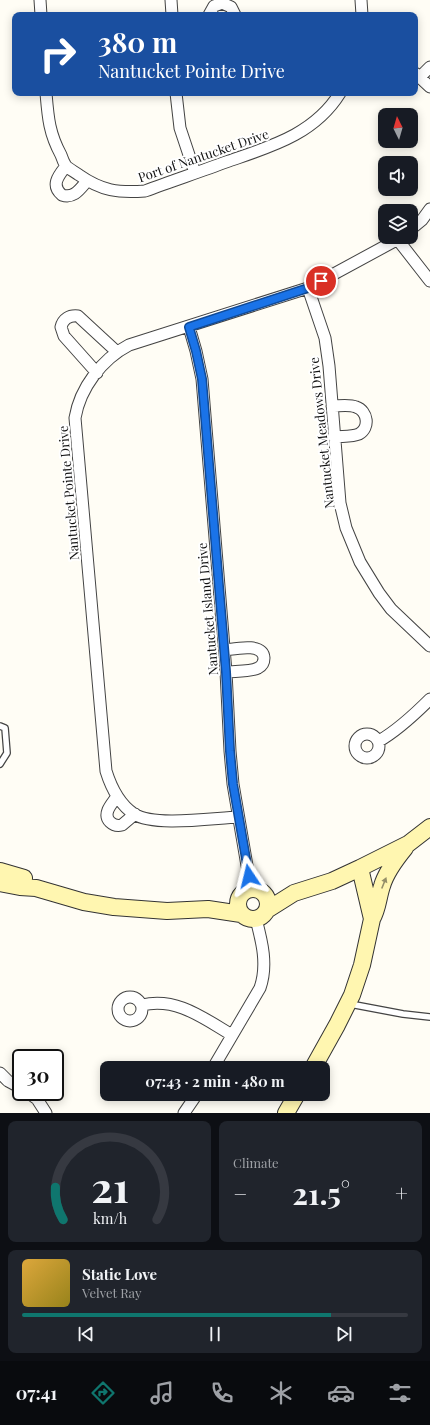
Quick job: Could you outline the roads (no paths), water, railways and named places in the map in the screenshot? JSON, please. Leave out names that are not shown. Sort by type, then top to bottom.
[{"type":"street","points":[[40,0],[41,12]]},
{"type":"street","points":[[171,0],[172,12]]},
{"type":"street","points":[[361,0],[362,12]]},
{"type":"street","points":[[211,12],[214,6],[222,3],[231,7],[234,12]]},
{"type":"street","points":[[418,74],[430,67]]},
{"type":"street","points":[[418,76],[430,87]]},
{"type":"street","points":[[46,96],[48,121],[51,133],[66,166],[56,180],[56,189],[62,195],[74,195],[87,180]]},
{"type":"street","points":[[176,96],[180,128],[195,173]]},
{"type":"street","name":"Port of Nantucket Drive","points":[[66,166],[103,189],[118,192],[145,191],[282,142],[304,130],[324,113],[338,96]]},
{"type":"street","points":[[418,223],[430,209]]},
{"type":"street","name":"Nantucket Pointe Drive","points":[[238,817],[167,821],[150,820],[135,814],[125,806],[110,784],[106,771],[75,418],[80,400],[97,373],[106,361],[129,345],[308,288],[389,244]]},
{"type":"street","points":[[404,244],[430,281]]},
{"type":"street","name":"Nantucket Meadows Drive","points":[[308,288],[325,338],[329,366],[340,503],[346,528],[360,562],[379,593],[391,609],[430,646]]},
{"type":"street","points":[[97,373],[64,336],[61,327],[64,319],[69,316],[78,316],[117,352]]},
{"type":"street","name":"Nantucket Island Drive","points":[[189,327],[202,379],[225,650],[230,751],[238,817],[251,893]]},
{"type":"street","points":[[332,406],[359,407],[366,415],[367,420],[365,427],[358,434],[334,437]]},
{"type":"street","points":[[225,650],[254,648],[261,651],[264,658],[263,664],[257,669],[226,672]]},
{"type":"street","points":[[379,742],[402,726],[430,699]]},
{"type":"street","points":[[117,796],[108,810],[109,822],[114,825],[122,826],[135,814]]},
{"type":"street","points":[[0,883],[20,887],[36,888],[84,902],[114,907],[167,911],[208,909],[255,914],[294,893],[332,882],[408,844],[430,827]]},
{"type":"street","points":[[316,1061],[338,1025],[348,1004],[362,965],[382,884],[392,866],[408,844]]},
{"type":"street","points":[[360,868],[372,920]]},
{"type":"street","points":[[0,871],[24,878],[36,888]]},
{"type":"street","points":[[208,909],[251,893],[294,893]]},
{"type":"street","points":[[251,893],[268,901],[255,914]]},
{"type":"street","points":[[251,893],[238,901],[239,911],[255,914]]},
{"type":"street","points":[[217,1061],[260,988],[264,976],[264,951],[255,914]]},
{"type":"street","points":[[142,1005],[152,1002],[168,1003],[188,1009],[232,1035]]},
{"type":"street","points":[[0,1074],[12,1083]]},
{"type":"street","points":[[38,1101],[46,1113]]},
{"type":"street","points":[[184,1113],[192,1101]]},
{"type":"street","points":[[286,1113],[293,1101]]},
{"type":"lane","points":[[0,726],[5,728],[7,753],[0,764]]},
{"type":"lane","points":[[348,1004],[409,1015],[430,1017]]}]
